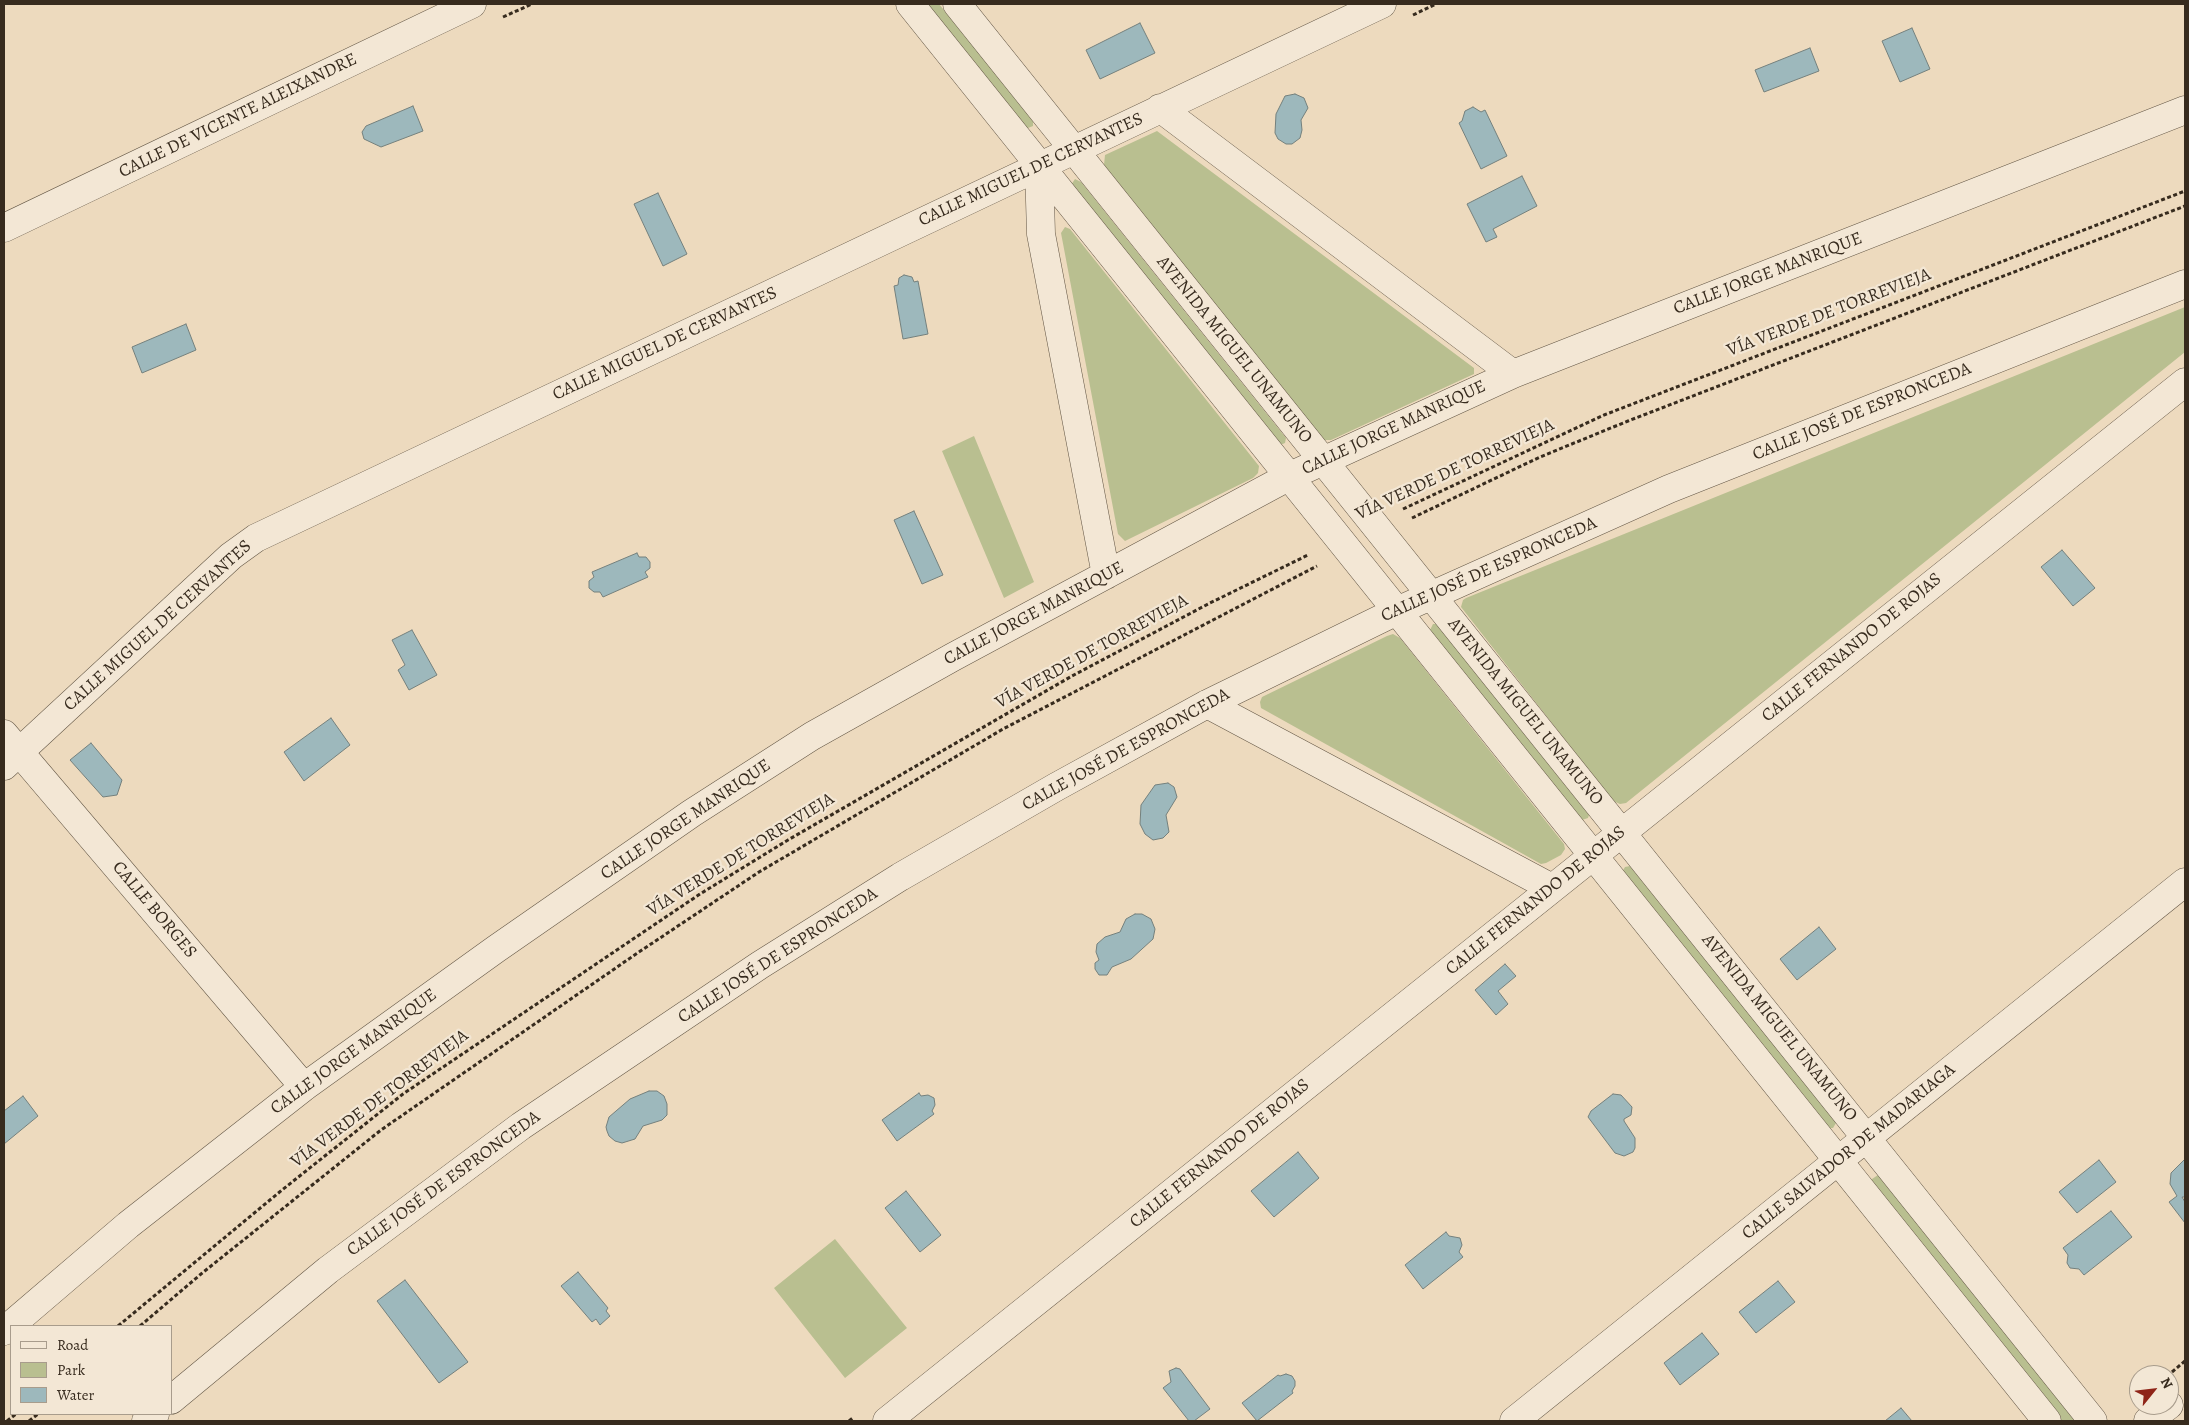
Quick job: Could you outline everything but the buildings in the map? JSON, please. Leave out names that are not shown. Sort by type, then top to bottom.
[{"type":"street","name":"CALLE DE VICENTE ALEIXANDRE","points":[[4,228],[472,4]]},
{"type":"street","name":"AVENIDA MIGUEL UNAMUNO","points":[[910,4],[2047,1421]]},
{"type":"street","name":"AVENIDA MIGUEL UNAMUNO","points":[[957,4],[2093,1421]]},
{"type":"street","name":"CALLE MIGUEL DE CERVANTES","points":[[9,750],[232,556],[256,538],[1382,4]]},
{"type":"street","points":[[1160,108],[1513,374]]},
{"type":"street","name":"CALLE JORGE MANRIQUE","points":[[11,1325],[128,1225],[304,1087],[496,949],[684,819],[812,736],[953,657],[1288,477],[1513,374],[2185,110]]},
{"type":"street","points":[[1039,166],[1041,234],[1106,575]]},
{"type":"street","name":"CALLE JOSÉ DE ESPRONCEDA","points":[[172,1399],[359,1247],[521,1126],[686,1015],[900,877],[1056,787],[1207,704],[1431,595],[1669,489],[2185,284]]},
{"type":"street","name":"CALLE FERNANDO DE ROJAS","points":[[887,1421],[2185,382]]},
{"type":"street","points":[[1207,704],[1552,888]]},
{"type":"street","name":"CALLE BORGES","points":[[9,750],[304,1087]]},
{"type":"street","name":"CALLE SALVADOR DE MADARIAGA","points":[[1514,1421],[2185,882]]},
{"type":"path","points":[[1409,16],[1436,4]]},
{"type":"path","name":"VÍA VERDE DE TORREVIEJA","points":[[1378,528],[1604,415],[2185,191]]},
{"type":"path","points":[[1378,528],[1610,428],[2185,206]]},
{"type":"path","points":[[141,1325],[208,1268],[382,1130],[636,954],[759,872],[1003,729],[1343,545]]},
{"type":"path","name":"VÍA VERDE DE TORREVIEJA","points":[[119,1325],[282,1190],[403,1094],[700,894],[788,840],[1072,676],[1210,603],[1343,545]]},
{"type":"path","points":[[848,1421],[856,1415]]},
{"type":"green space","points":[[925,4],[939,4],[1033,120],[1033,126],[1025,127]]},
{"type":"green space","points":[[1157,131],[1474,368],[1474,374],[1331,440],[1324,440],[1104,165],[1105,155]]},
{"type":"green space","points":[[1075,179],[1081,182],[1286,438],[1285,443],[1280,445],[1071,185]]},
{"type":"green space","points":[[1065,227],[1070,229],[1259,466],[1258,473],[1253,478],[1125,541],[1118,534],[1061,233]]},
{"type":"green space","points":[[2185,307],[2185,352],[1626,803],[1620,804],[1613,801],[1461,607],[1463,600],[1466,598]]},
{"type":"green space","points":[[974,436],[1034,582],[1004,598],[942,451]]},
{"type":"green space","points":[[1433,624],[1437,624],[1589,815],[1588,818],[1582,820],[1430,630]]},
{"type":"green space","points":[[1393,634],[1400,638],[1564,844],[1565,849],[1561,855],[1541,864],[1261,708],[1260,702],[1262,697]]},
{"type":"green space","points":[[1630,866],[1835,1120],[1836,1123],[1833,1128],[1827,1128],[1622,872],[1625,867]]},
{"type":"green space","points":[[1878,1175],[2076,1421],[2062,1421],[1872,1184],[1872,1179]]},
{"type":"green space","points":[[835,1239],[907,1328],[845,1378],[774,1288]]},
{"type":"water","points":[[1140,23],[1155,53],[1100,79],[1086,50]]},
{"type":"water","points":[[1912,28],[1930,69],[1900,82],[1882,41]]},
{"type":"water","points":[[1810,48],[1819,71],[1764,92],[1755,70]]},
{"type":"water","points":[[1295,94],[1304,98],[1308,108],[1301,120],[1302,130],[1300,138],[1292,144],[1286,144],[1278,139],[1275,133],[1276,114],[1285,96]]},
{"type":"water","points":[[413,106],[423,131],[381,147],[364,139],[362,132],[366,126]]},
{"type":"water","points":[[1473,107],[1481,112],[1485,110],[1507,156],[1481,169],[1459,123],[1462,121],[1465,111]]},
{"type":"water","points":[[1522,176],[1537,206],[1493,229],[1497,237],[1486,242],[1467,204]]},
{"type":"water","points":[[658,193],[687,254],[663,266],[634,204]]},
{"type":"water","points":[[904,275],[912,277],[914,282],[918,281],[928,334],[903,339],[894,286],[898,285],[899,278]]},
{"type":"water","points":[[186,324],[196,350],[142,373],[132,347]]},
{"type":"water","points":[[914,511],[943,575],[922,584],[894,520]]},
{"type":"water","points":[[2062,550],[2095,588],[2073,606],[2041,567]]},
{"type":"water","points":[[637,553],[639,557],[646,557],[650,562],[650,568],[645,572],[648,577],[603,597],[600,592],[594,592],[589,588],[589,581],[594,577],[592,572]]},
{"type":"water","points":[[412,630],[437,675],[409,690],[398,670],[405,665],[392,640]]},
{"type":"water","points":[[331,718],[350,745],[304,781],[284,752]]},
{"type":"water","points":[[91,743],[122,780],[117,795],[103,797],[70,760]]},
{"type":"water","points":[[1168,783],[1174,787],[1177,797],[1166,815],[1169,832],[1163,838],[1153,840],[1145,834],[1140,824],[1141,805],[1155,785]]},
{"type":"water","points":[[1135,914],[1142,914],[1151,919],[1155,929],[1153,939],[1131,959],[1112,967],[1107,975],[1099,975],[1095,969],[1095,963],[1099,960],[1096,952],[1097,944],[1105,937],[1120,932],[1126,919]]},
{"type":"water","points":[[1819,927],[1836,949],[1797,980],[1780,959]]},
{"type":"water","points":[[1505,964],[1516,976],[1498,991],[1508,1004],[1496,1015],[1475,990]]},
{"type":"water","points":[[649,1091],[657,1091],[664,1096],[667,1104],[667,1115],[662,1120],[643,1126],[635,1139],[622,1143],[615,1141],[609,1136],[606,1127],[609,1117],[630,1099]]},
{"type":"water","points":[[919,1093],[921,1096],[928,1095],[934,1098],[935,1105],[932,1111],[934,1114],[897,1141],[882,1120]]},
{"type":"water","points":[[1613,1094],[1621,1095],[1632,1107],[1631,1115],[1624,1119],[1624,1121],[1635,1138],[1635,1148],[1633,1152],[1624,1156],[1615,1153],[1588,1117],[1591,1111]]},
{"type":"water","points":[[23,1096],[38,1116],[4,1144],[4,1111]]},
{"type":"water","points":[[1298,1152],[1319,1178],[1274,1217],[1251,1191]]},
{"type":"water","points":[[2185,1159],[2185,1197],[2182,1197],[2185,1202],[2185,1223],[2169,1202],[2177,1196],[2170,1184],[2171,1173]]},
{"type":"water","points":[[2099,1160],[2116,1182],[2077,1213],[2059,1192]]},
{"type":"water","points":[[906,1191],[941,1235],[920,1252],[885,1208]]},
{"type":"water","points":[[2111,1211],[2132,1237],[2084,1275],[2079,1269],[2070,1268],[2067,1263],[2068,1255],[2063,1248]]},
{"type":"water","points":[[1446,1232],[1449,1236],[1460,1238],[1462,1245],[1459,1252],[1463,1257],[1423,1289],[1405,1265]]},
{"type":"water","points":[[578,1272],[608,1308],[606,1311],[610,1316],[600,1325],[596,1319],[592,1322],[561,1286]]},
{"type":"water","points":[[405,1280],[468,1362],[439,1383],[377,1301]]},
{"type":"water","points":[[1778,1281],[1795,1302],[1756,1333],[1739,1312]]},
{"type":"water","points":[[1702,1333],[1719,1354],[1680,1385],[1664,1363]]},
{"type":"water","points":[[1176,1368],[1180,1369],[1210,1409],[1194,1421],[1189,1421],[1163,1388],[1171,1382],[1169,1371]]},
{"type":"water","points":[[1286,1374],[1292,1376],[1295,1381],[1293,1393],[1257,1421],[1242,1403],[1278,1375]]},
{"type":"water","points":[[1901,1408],[1912,1421],[1885,1421]]}]
